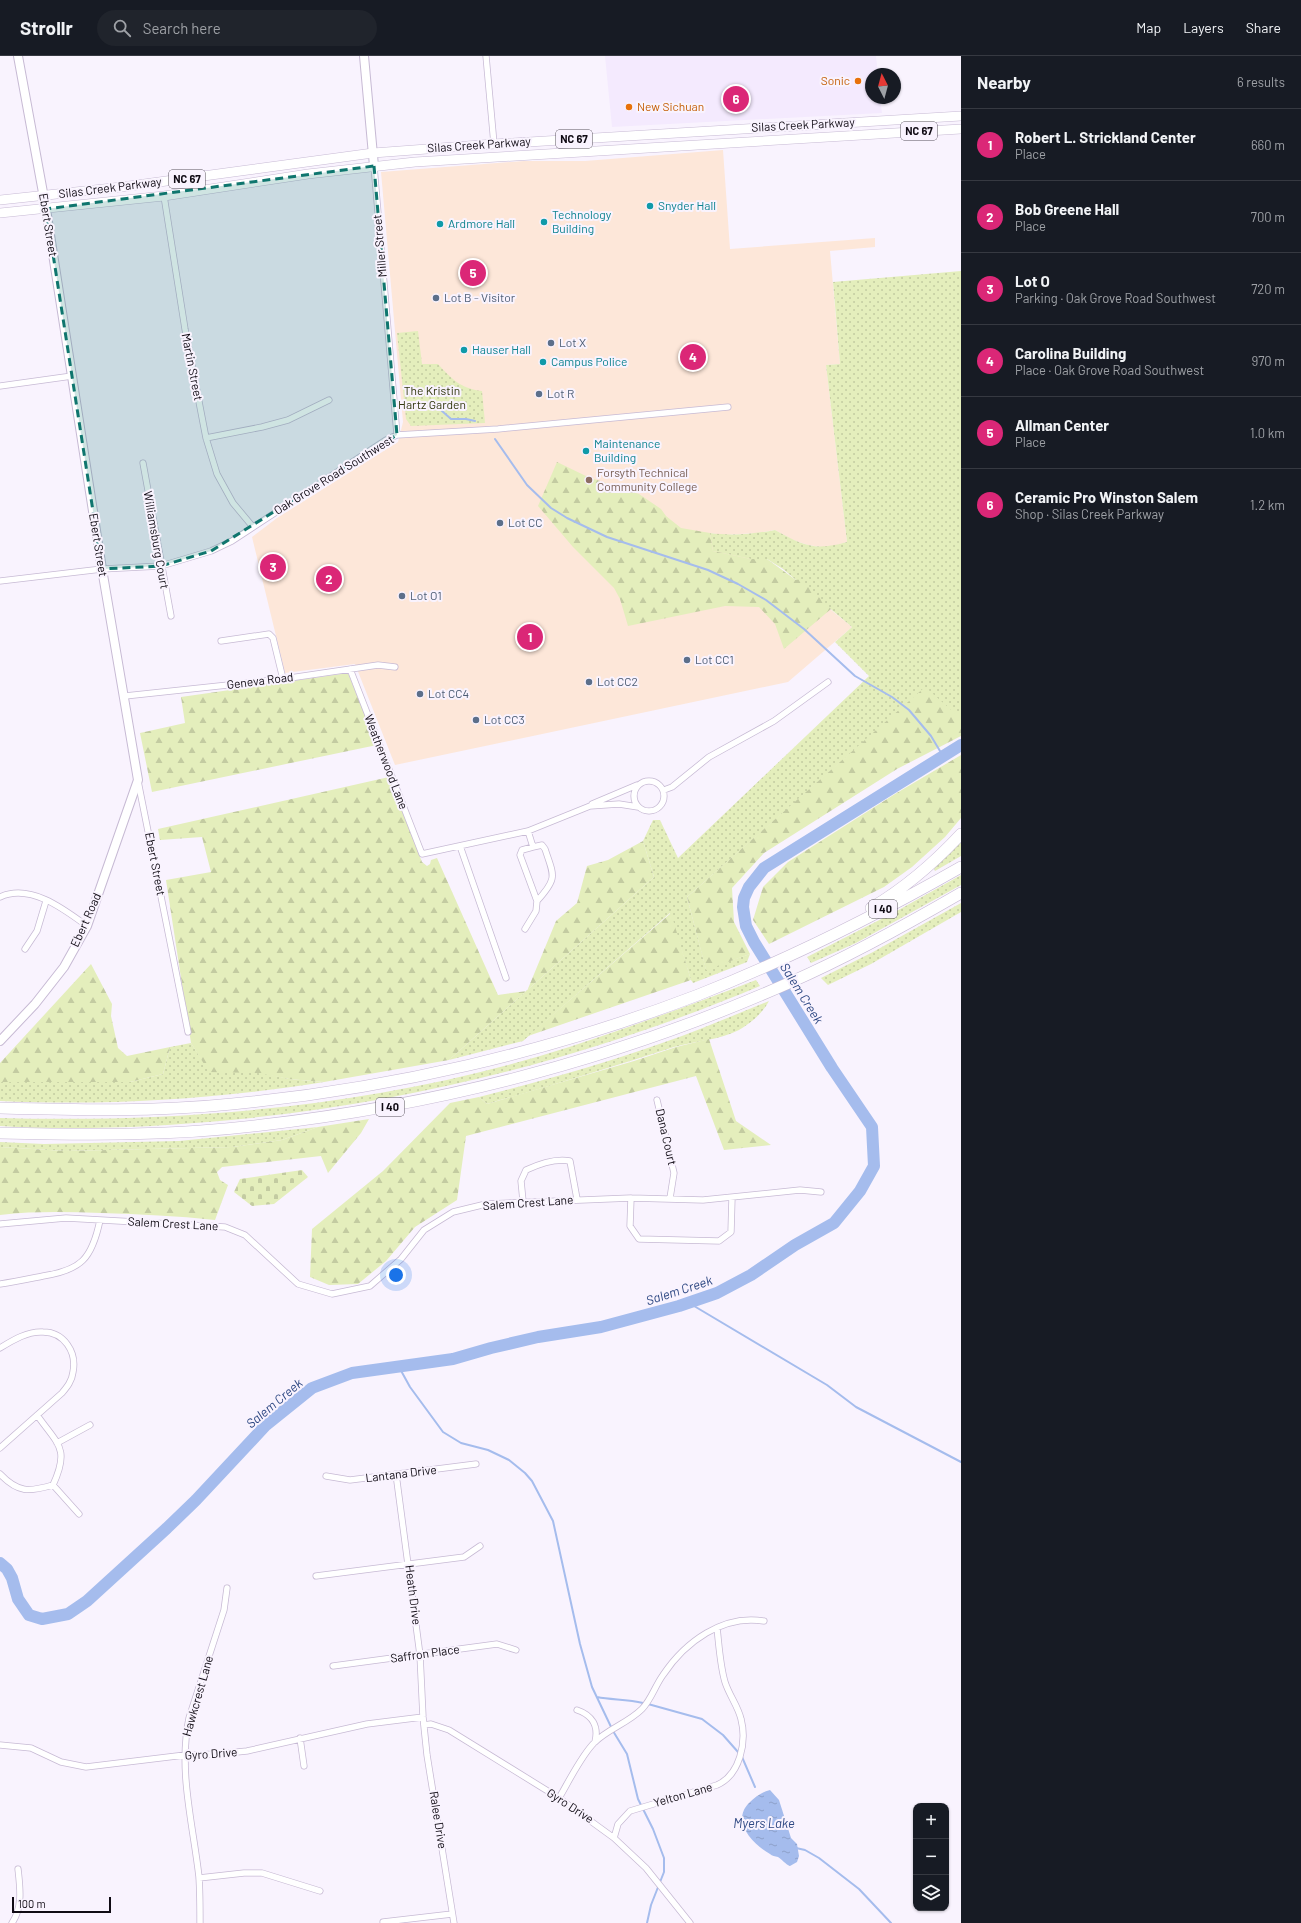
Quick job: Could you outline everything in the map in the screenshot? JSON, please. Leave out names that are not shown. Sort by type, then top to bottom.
[{"type":"highway","points":[[803,949],[818,935],[870,908],[905,886],[929,867],[961,834]]},
{"type":"highway","name":"I 40","points":[[0,1108],[92,1111],[164,1109],[233,1104],[371,1085],[440,1072],[573,1038],[698,995],[803,949],[883,909],[961,867]]},
{"type":"highway","name":"I 40","points":[[0,1133],[68,1135],[199,1131],[262,1126],[383,1108],[502,1082],[617,1049],[729,1008],[816,970],[876,940],[961,893]]},
{"type":"main road","name":"Ebert Street","points":[[18,56],[46,209],[102,569],[125,696],[138,780]]},
{"type":"main road","name":"Miller Street","points":[[364,56],[374,166]]},
{"type":"main road","name":"Silas Creek Parkway","points":[[0,200],[43,196],[373,153],[494,144],[961,116]]},
{"type":"main road","points":[[714,143],[716,136],[794,131],[805,125]]},
{"type":"main road","name":"Silas Creek Parkway","points":[[0,213],[164,196],[374,166],[442,160],[961,129]]},
{"type":"main road","name":"Ebert Road","points":[[0,1041],[35,1004],[64,967],[87,926],[138,780]]},
{"type":"street","points":[[486,56],[494,144]]},
{"type":"street","name":"Miller Street","points":[[374,166],[398,435]]},
{"type":"street","name":"Martin Street","points":[[164,196],[185,329],[206,438],[217,474],[233,504],[253,527]]},
{"type":"street","points":[[0,386],[72,376]]},
{"type":"street","points":[[206,438],[262,427],[288,420],[329,400]]},
{"type":"street","name":"Oak Grove Road Southwest","points":[[0,581],[102,569],[161,566],[211,551],[232,541],[386,440],[398,435],[498,429],[728,407]]},
{"type":"street","name":"Williamsburg Court","points":[[143,463],[171,616]]},
{"type":"street","points":[[221,641],[269,634],[273,638],[283,679]]},
{"type":"street","name":"Geneva Road","points":[[125,696],[283,679],[378,664],[395,667]]},
{"type":"street","name":"Weatherwood Lane","points":[[350,669],[422,854],[460,846]]},
{"type":"street","points":[[664,790],[672,787],[709,757],[774,721],[828,682]]},
{"type":"street","name":"Ebert Street","points":[[138,780],[188,1032]]},
{"type":"street","points":[[506,978],[460,846],[528,831],[648,781],[657,783],[664,790],[664,801],[658,809],[647,812],[638,807],[619,804],[590,806]]},
{"type":"street","points":[[638,785],[634,793],[635,803],[638,807]]},
{"type":"street","points":[[528,831],[533,847]]},
{"type":"street","points":[[525,928],[536,910],[537,900],[520,855],[522,850],[542,845],[545,849],[554,876],[552,882],[537,900]]},
{"type":"street","points":[[0,897],[18,893],[46,901],[59,906],[87,926]]},
{"type":"street","points":[[25,949],[37,931],[46,901]]},
{"type":"street","name":"Dana Court","points":[[657,1100],[674,1173],[670,1198]]},
{"type":"street","points":[[522,1201],[521,1181],[526,1170],[540,1164],[564,1160],[570,1161],[577,1199]]},
{"type":"street","name":"Salem Crest Lane","points":[[0,1224],[66,1218],[225,1227],[245,1234],[298,1284],[332,1294],[370,1286],[401,1259],[424,1230],[453,1212],[486,1204],[522,1201],[631,1198],[703,1200],[800,1190],[821,1192]]},
{"type":"street","points":[[631,1198],[630,1226],[639,1239],[719,1241],[731,1232],[732,1198]]},
{"type":"street","points":[[0,1284],[64,1273],[75,1267],[83,1261],[90,1251],[97,1237],[100,1220]]},
{"type":"street","points":[[0,1348],[29,1334],[51,1332],[64,1339],[71,1349],[74,1361],[70,1383],[62,1393],[0,1448]]},
{"type":"street","points":[[37,1415],[61,1448],[62,1459],[53,1485]]},
{"type":"street","points":[[56,1443],[90,1425]]},
{"type":"street","name":"Lantana Drive","points":[[326,1476],[350,1480],[476,1464]]},
{"type":"street","points":[[0,1474],[11,1485],[25,1489],[38,1489],[53,1485]]},
{"type":"street","name":"Heath Drive","points":[[396,1474],[420,1655],[423,1717]]},
{"type":"street","points":[[53,1485],[79,1514]]},
{"type":"street","points":[[316,1576],[464,1557],[480,1546]]},
{"type":"street","name":"Hawkcrest Lane","points":[[200,1923],[199,1878],[186,1775],[186,1736],[189,1718],[224,1610],[227,1588]]},
{"type":"street","points":[[594,1742],[642,1709],[663,1675],[685,1649],[703,1635],[734,1621],[751,1619],[764,1621]]},
{"type":"street","name":"Yelton Lane","points":[[614,1838],[618,1824],[630,1811],[717,1785],[728,1779],[735,1770],[742,1744],[741,1719],[725,1682],[717,1628]]},
{"type":"street","name":"Saffron Place","points":[[333,1666],[497,1644],[516,1650]]},
{"type":"street","points":[[559,1798],[594,1742],[597,1734],[593,1720],[585,1713],[577,1710]]},
{"type":"street","name":"Gyro Drive","points":[[0,1745],[31,1748],[61,1762],[86,1767],[185,1755],[247,1751],[367,1724],[423,1717]]},
{"type":"street","name":"Ralee Drive","points":[[423,1717],[454,1923]]},
{"type":"street","name":"Gyro Drive","points":[[424,1725],[431,1724],[449,1730],[559,1798],[614,1838],[646,1868],[690,1923]]},
{"type":"street","points":[[300,1738],[304,1766]]},
{"type":"street","points":[[12,1923],[19,1906],[20,1892],[18,1869]]},
{"type":"street","points":[[199,1878],[244,1873],[262,1873],[320,1891]]},
{"type":"street","points":[[383,1922],[452,1914]]},
{"type":"highlighted area","points":[[374,166],[397,435],[211,551],[161,566],[102,569],[46,209]]},
{"type":"shaded area","points":[[605,56],[876,56],[877,68],[865,68],[865,104],[881,104],[882,113],[612,127]]},
{"type":"shaded area","name":"Forsyth Technical Community College","points":[[723,150],[730,249],[875,238],[875,247],[830,251],[840,364],[826,365],[847,542],[827,548],[808,545],[793,540],[775,530],[758,533],[723,535],[710,533],[825,605],[852,627],[788,682],[395,765],[355,664],[285,673],[252,537],[277,518],[398,442],[403,422],[381,172],[524,161],[585,161]]},
{"type":"green space","points":[[961,271],[961,715],[957,716],[925,688],[687,897],[706,969],[750,954],[747,962],[693,983],[670,913],[523,1041],[449,1060],[654,877],[643,841],[653,820],[660,820],[678,858],[869,676],[835,642],[852,627],[783,569],[767,559],[751,559],[713,551],[710,533],[742,534],[775,530],[794,540],[810,545],[826,546],[847,542],[826,365],[840,364],[833,282]]},
{"type":"green space","name":"The Kristin Hartz Garden","points":[[418,331],[422,364],[438,364],[457,382],[468,388],[482,391],[485,423],[411,426],[406,419],[397,333]]},
{"type":"green space","points":[[557,462],[588,477],[639,494],[661,509],[666,516],[681,528],[710,533],[713,551],[751,559],[767,559],[796,580],[801,579],[831,609],[784,649],[775,624],[759,607],[725,606],[628,626],[620,599],[614,588],[573,547],[538,506]]},
{"type":"green space","points":[[348,673],[377,745],[152,792],[140,733],[185,723],[181,697]]},
{"type":"green space","points":[[925,687],[957,715],[961,715],[961,736],[897,769],[764,853],[732,888],[734,922],[750,954],[706,970],[687,897]]},
{"type":"green space","points":[[961,755],[961,818],[945,837],[912,867],[884,887],[769,944],[753,920],[763,887],[788,862],[895,794]]},
{"type":"green space","points":[[389,777],[422,862],[427,866],[430,864],[431,860],[437,858],[498,995],[526,991],[449,1060],[324,1082],[289,1079],[258,1073],[209,1072],[191,1043],[166,880],[211,872],[202,837],[160,840],[158,829]]},
{"type":"green space","points":[[961,840],[961,856],[935,871],[934,868]]},
{"type":"green space","points":[[643,841],[654,877],[527,990],[556,921],[577,903],[587,866],[608,860]]},
{"type":"green space","points":[[961,875],[961,885],[856,943],[811,963],[807,957],[895,912]]},
{"type":"green space","points":[[961,903],[961,912],[871,964],[828,985],[821,978],[873,952]]},
{"type":"green space","points":[[671,913],[691,980],[528,1036]]},
{"type":"green space","points":[[91,964],[112,1004],[111,1016],[118,1048],[127,1056],[170,1047],[163,1074],[130,1082],[0,1082],[0,1063]]},
{"type":"green space","points":[[756,980],[760,986],[695,1012],[631,1035],[500,1073],[434,1089],[368,1102],[300,1112],[173,1125],[115,1128],[0,1126],[0,1118],[136,1118],[204,1114],[272,1108],[407,1088],[474,1074],[567,1048]]},
{"type":"green space","points":[[769,1001],[760,1014],[752,1021],[739,1030],[724,1036],[674,1047],[487,1104],[479,1097],[619,1058],[691,1032]]},
{"type":"green space","points":[[709,1039],[736,1121],[771,1145],[724,1150],[696,1076],[466,1136],[457,1200],[415,1227],[386,1261],[358,1284],[329,1285],[310,1277],[312,1229],[383,1171],[450,1103],[479,1097],[487,1104],[634,1061],[676,1047]]},
{"type":"green space","points":[[191,1043],[210,1072],[258,1072],[289,1079],[324,1082],[244,1093],[163,1100],[81,1103],[0,1101],[0,1082],[130,1082],[163,1074],[170,1047]]},
{"type":"green space","points":[[369,1119],[361,1133],[328,1173],[321,1156],[222,1167],[217,1172],[220,1180],[228,1185],[215,1220],[158,1215],[76,1212],[38,1212],[0,1215],[0,1147],[65,1151],[232,1147],[282,1140],[318,1127]]},
{"type":"green space","points":[[318,1127],[282,1140],[232,1147],[65,1151],[0,1147],[0,1142],[44,1144],[179,1141]]},
{"type":"green space","points":[[302,1170],[308,1177],[274,1204],[252,1206],[234,1192],[240,1179]]},
{"type":"water","name":"Myers Lake","points":[[770,1790],[779,1800],[791,1838],[797,1844],[799,1856],[797,1862],[790,1866],[778,1857],[763,1850],[746,1832],[743,1824],[742,1817],[744,1810],[749,1803],[759,1795]]},
{"type":"waterway","points":[[433,403],[451,419],[466,419],[475,421]]},
{"type":"waterway","points":[[495,439],[527,485],[551,508],[567,518],[607,537],[708,570],[738,584],[766,600],[804,629],[855,676],[892,697],[909,710],[931,736],[943,756]]},
{"type":"waterway","name":"Salem Creek","points":[[0,1563],[7,1569],[12,1578],[18,1599],[29,1615],[42,1619],[68,1614],[87,1601],[167,1528],[196,1500],[266,1425],[312,1388],[352,1373],[453,1359],[538,1337],[601,1327],[679,1306],[717,1293],[751,1275],[795,1245],[834,1223],[860,1191],[874,1166],[872,1127],[832,1068],[754,942],[746,926],[743,907],[744,898],[749,887],[764,868],[961,745]]},
{"type":"waterway","points":[[689,1303],[827,1385],[856,1407],[961,1462]]},
{"type":"waterway","points":[[399,1367],[410,1387],[443,1432],[461,1443],[488,1450],[509,1460],[532,1481],[553,1521],[580,1644],[592,1687],[613,1731],[627,1754],[638,1799],[653,1829],[664,1858],[664,1872],[651,1905],[647,1923]]},
{"type":"waterway","points":[[597,1697],[643,1703]]},
{"type":"waterway","points":[[648,1704],[702,1719],[723,1735],[738,1752]]},
{"type":"waterway","points":[[742,1757],[755,1787]]},
{"type":"waterway","points":[[796,1848],[805,1850],[819,1858],[859,1889],[891,1923]]},
{"type":"place","name":"Sonic","points":[[858,81]]},
{"type":"place","name":"Ceramic Pro Winston Salem","points":[[736,99]]},
{"type":"place","name":"New Sichuan","points":[[629,107]]},
{"type":"place","name":"Snyder Hall","points":[[650,206]]},
{"type":"place","name":"Technology Building","points":[[544,222]]},
{"type":"place","name":"Ardmore Hall","points":[[440,224]]},
{"type":"place","name":"Allman Center","points":[[473,273]]},
{"type":"place","name":"Lot B - Visitor","points":[[436,298]]},
{"type":"place","name":"Lot X","points":[[551,343]]},
{"type":"place","name":"Hauser Hall","points":[[464,350]]},
{"type":"place","name":"Carolina Building","points":[[693,357]]},
{"type":"place","name":"Campus Police","points":[[543,362]]},
{"type":"place","name":"Lot R","points":[[539,394]]},
{"type":"place","name":"Maintenance Building","points":[[586,451]]},
{"type":"place","name":"Forsyth Technical Community College","points":[[589,480]]},
{"type":"place","name":"Lot CC","points":[[500,523]]},
{"type":"place","name":"Lot O","points":[[273,567]]},
{"type":"place","name":"Bob Greene Hall","points":[[329,579]]},
{"type":"place","name":"Lot O1","points":[[402,596]]},
{"type":"place","name":"Robert L. Strickland Center","points":[[530,637]]},
{"type":"place","name":"Lot CC1","points":[[687,660]]},
{"type":"place","name":"Lot CC2","points":[[589,682]]},
{"type":"place","name":"Lot CC4","points":[[420,694]]},
{"type":"place","name":"Lot CC3","points":[[476,720]]}]
